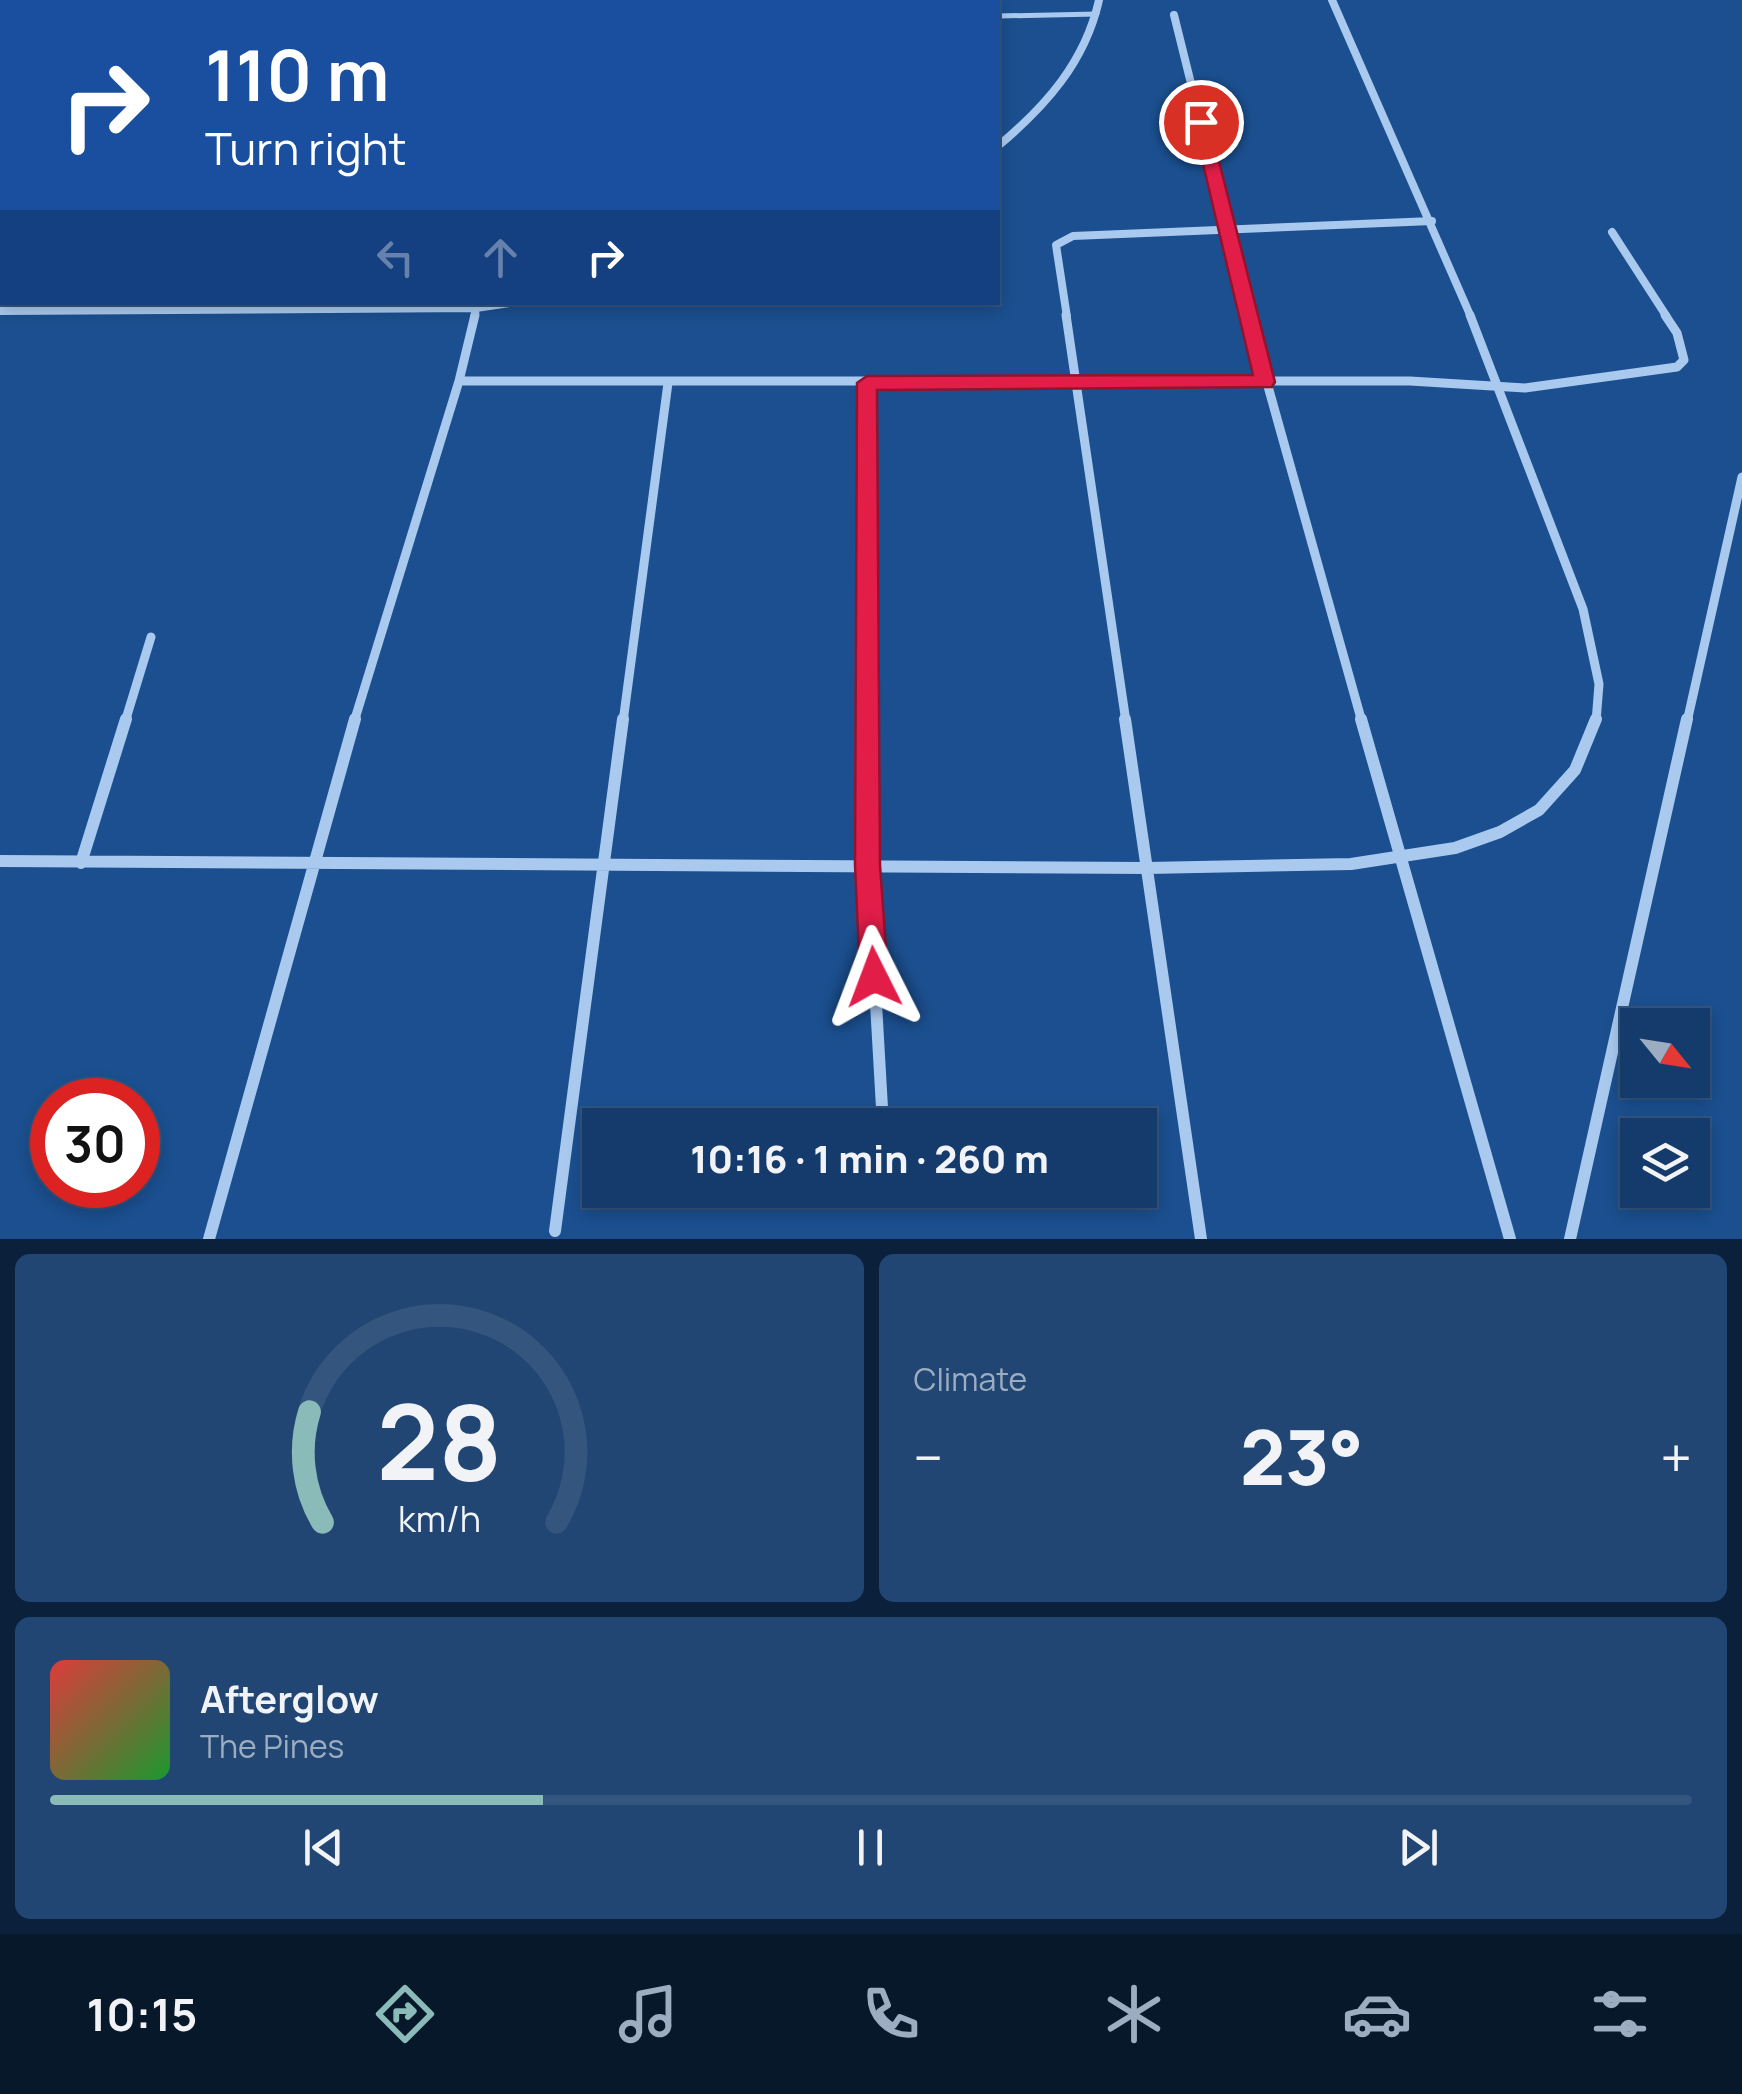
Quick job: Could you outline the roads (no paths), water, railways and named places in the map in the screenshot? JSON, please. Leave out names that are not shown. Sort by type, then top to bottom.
[{"type":"street","points":[[1000,144],[1056,90],[1082,50],[1098,14],[1099,0]]},
{"type":"street","points":[[0,862],[1148,868],[1402,860],[1495,834],[1541,809],[1575,770],[1596,723],[1599,686],[1586,624],[1502,388],[1332,0]]},
{"type":"street","points":[[1174,15],[1265,382],[1510,1239]]},
{"type":"street","points":[[1201,1239],[1056,245],[1073,236],[1432,221]]},
{"type":"street","points":[[459,382],[1410,381],[1502,388],[1544,387],[1677,367],[1684,360],[1676,334],[1612,232]]},
{"type":"street","points":[[0,312],[477,305],[459,382],[312,865],[210,1239]]},
{"type":"street","points":[[555,1231],[668,383]]},
{"type":"street","points":[[867,383],[868,865],[882,1108]]},
{"type":"street","points":[[1570,1239],[1742,477]]},
{"type":"street","points":[[81,863],[151,636]]},
{"type":"lane","points":[[1000,16],[1098,14]]}]
